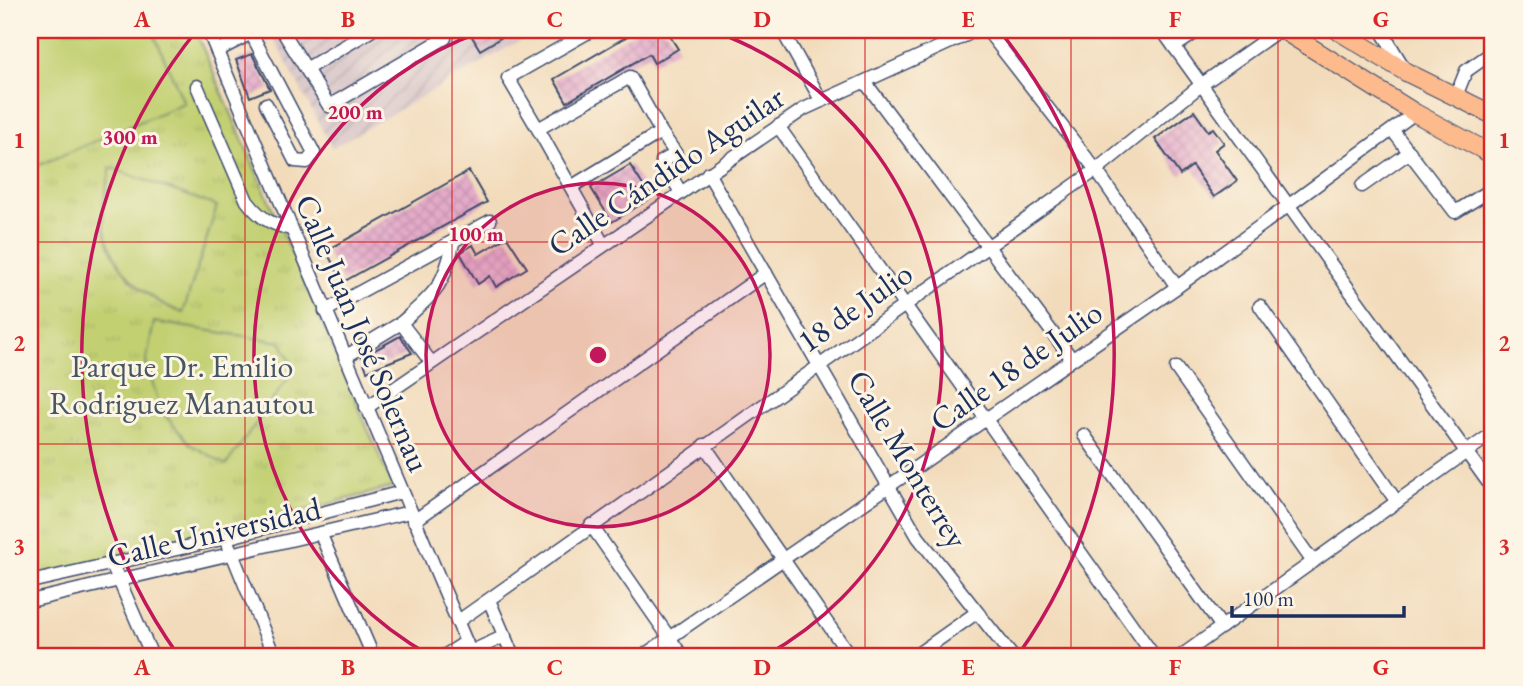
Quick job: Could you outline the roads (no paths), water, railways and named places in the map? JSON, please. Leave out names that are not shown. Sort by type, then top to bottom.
[{"type":"highway","points":[[1281,30],[1415,113],[1493,155]]},
{"type":"highway","points":[[1337,30],[1406,72],[1493,115]]},
{"type":"street","name":"Calle Juan José Solernau","points":[[208,30],[469,650]]},
{"type":"street","points":[[282,30],[329,106],[445,38]]},
{"type":"street","points":[[306,69],[372,30]]},
{"type":"street","points":[[592,30],[508,78],[603,244]]},
{"type":"street","points":[[782,30],[821,100]]},
{"type":"street","points":[[944,30],[958,39]]},
{"type":"street","name":"Calle Cándido Aguilar","points":[[366,408],[778,126],[821,100],[977,30]]},
{"type":"street","points":[[988,30],[1096,170],[1177,287]]},
{"type":"street","points":[[1162,30],[1287,207],[1493,489]]},
{"type":"street","points":[[1174,47],[1199,30]]},
{"type":"street","name":"18 de Julio","points":[[457,622],[704,444],[1096,170],[1201,85],[1281,30]]},
{"type":"street","points":[[1381,30],[1406,72]]},
{"type":"street","points":[[217,51],[254,31],[314,153],[307,162],[295,161],[267,104]]},
{"type":"street","points":[[1457,96],[1466,71],[1493,52]]},
{"type":"street","points":[[538,129],[630,77],[676,154],[662,162],[680,191]]},
{"type":"street","points":[[865,82],[1072,359]]},
{"type":"street","points":[[197,86],[247,201],[264,220],[291,229]]},
{"type":"street","name":"Calle 18 de Julio","points":[[643,656],[1177,287],[1415,113]]},
{"type":"street","points":[[778,126],[1154,656]]},
{"type":"street","points":[[1393,131],[1455,212],[1491,190]]},
{"type":"street","points":[[571,187],[661,132]]},
{"type":"street","points":[[1362,187],[1410,152]]},
{"type":"street","name":"Calle Monterrey","points":[[708,173],[918,537],[1012,656]]},
{"type":"street","points":[[326,312],[490,222]]},
{"type":"street","points":[[345,357],[401,323],[442,283],[447,275],[453,243]]},
{"type":"street","points":[[412,517],[766,273]]},
{"type":"street","points":[[1260,306],[1397,502]]},
{"type":"street","points":[[401,323],[431,362]]},
{"type":"street","points":[[1176,368],[1313,562]]},
{"type":"street","points":[[1181,656],[1493,433]]},
{"type":"street","points":[[1084,435],[1222,627]]},
{"type":"street","points":[[704,444],[850,656]]},
{"type":"street","name":"Calle Universidad","points":[[30,582],[226,538],[402,492]]},
{"type":"street","name":"Calle Universidad","points":[[30,601],[232,553],[412,517]]},
{"type":"street","points":[[591,525],[682,656]]},
{"type":"street","points":[[321,535],[373,656]]},
{"type":"street","points":[[226,538],[274,656]]},
{"type":"street","points":[[112,564],[152,656]]},
{"type":"street","points":[[489,600],[513,656]]},
{"type":"street","points":[[915,656],[975,612]]},
{"type":"street","points":[[444,656],[505,636]]},
{"type":"park label","name":"Parque Dr. Emilio Rodriguez Manautou","points":[[182,384]]}]
